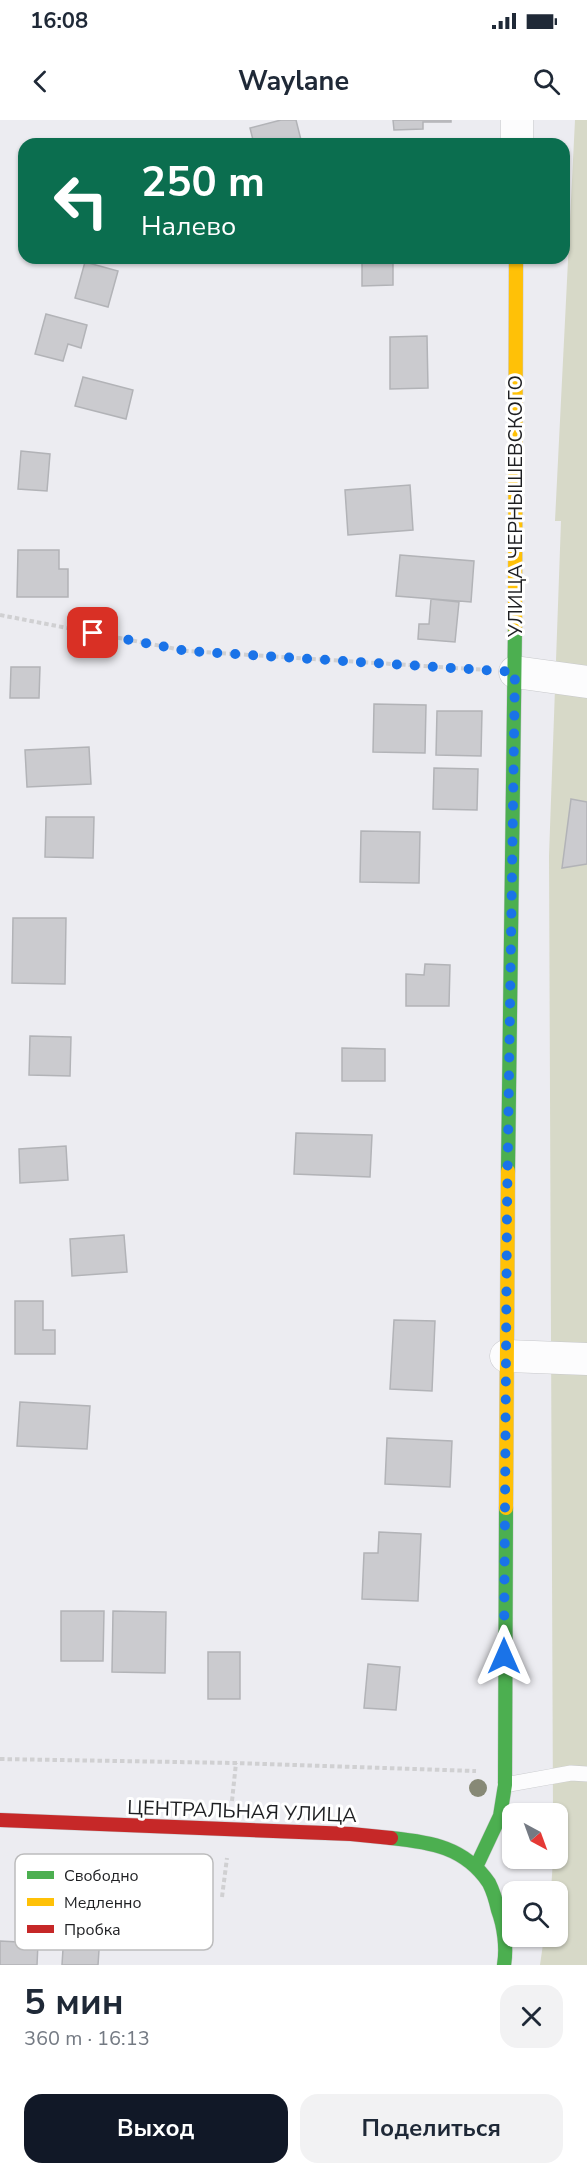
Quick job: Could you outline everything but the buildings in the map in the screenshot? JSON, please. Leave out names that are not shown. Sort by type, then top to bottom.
[{"type":"street","points":[[517,120],[517,138]]},
{"type":"street","name":"УЛИЦА ЧЕРНЫШЕВСКОГО","points":[[476,1867],[500,1816],[504,1778],[506,1356],[515,672],[516,264]]},
{"type":"street","points":[[515,672],[587,682]]},
{"type":"street","points":[[506,1356],[587,1359]]},
{"type":"street","name":"ЦЕНТРАЛЬНАЯ УЛИЦА","points":[[0,1820],[351,1834],[419,1840],[453,1851],[476,1867]]},
{"type":"street","points":[[476,1867],[490,1885],[501,1917],[506,1955],[504,1965]]},
{"type":"lane","points":[[504,1778],[587,1774]]},
{"type":"path","points":[[0,615],[187,651],[515,672]]},
{"type":"path","points":[[0,1759],[236,1763],[504,1778]]},
{"type":"path","points":[[232,1808],[236,1763]]},
{"type":"path","points":[[222,1897],[227,1855]]},
{"type":"green space","points":[[575,120],[587,120],[587,1965],[540,1965],[543,1947],[568,1947],[568,1881],[552,1881],[552,1869],[568,1869],[568,1803],[553,1803],[549,856],[561,521],[555,521],[568,264],[570,264]]},
{"type":"traffic: fast","points":[[508,1171],[515,627]]},
{"type":"traffic: fast","points":[[476,1867],[500,1816],[505,1785],[506,1508]]},
{"type":"traffic: fast","points":[[391,1838],[446,1848],[469,1861],[479,1871],[489,1883],[502,1923],[505,1944],[504,1965]]},
{"type":"traffic: slow","points":[[515,627],[516,264]]},
{"type":"traffic: slow","points":[[506,1508],[508,1171]]},
{"type":"traffic: jam","points":[[0,1820],[351,1834],[391,1838]]},
{"type":"route","points":[[93,633],[187,651],[515,672],[507,1209],[504,1656]]}]
